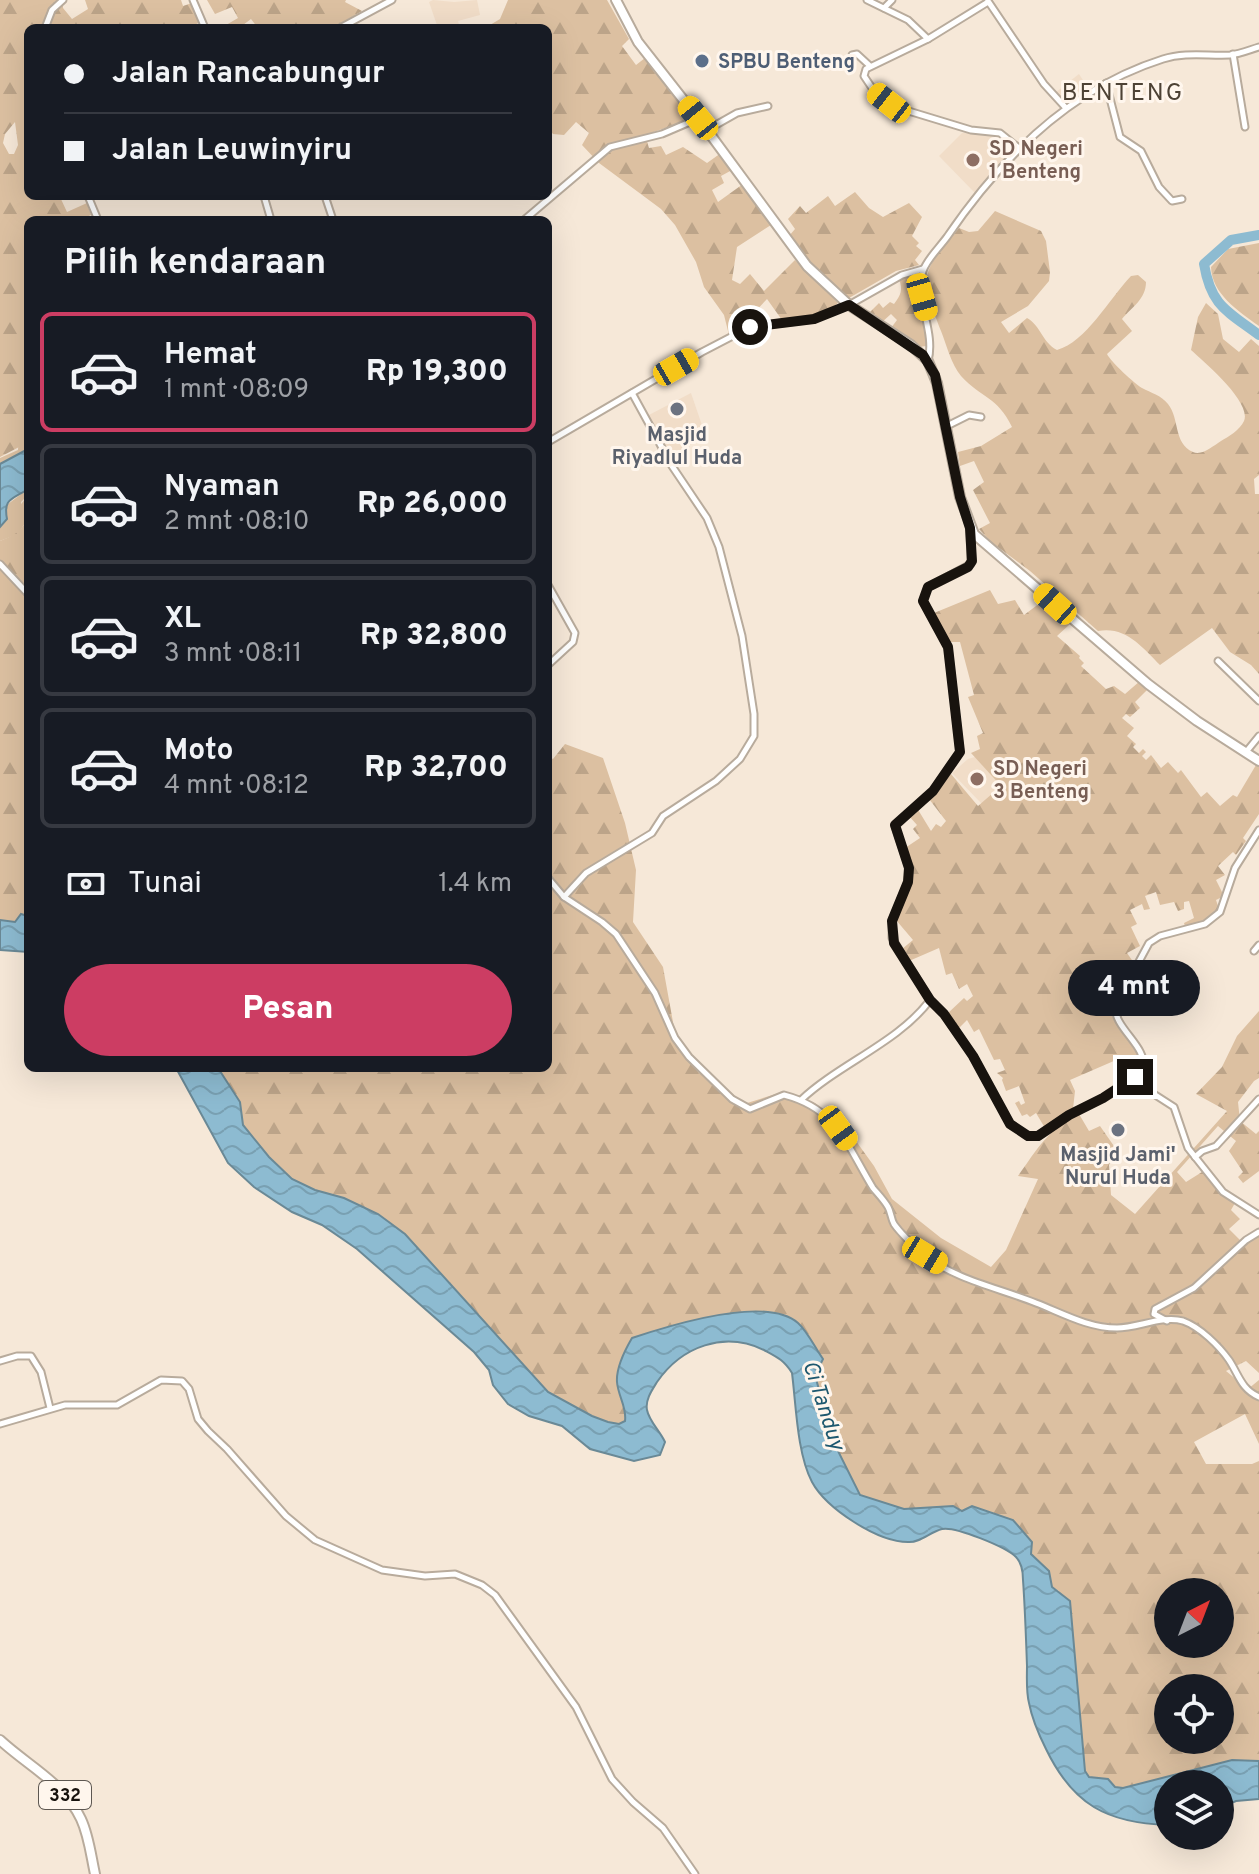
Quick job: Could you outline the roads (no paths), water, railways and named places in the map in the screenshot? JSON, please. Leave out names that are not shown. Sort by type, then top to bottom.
[{"type":"street","points":[[47,24],[52,10],[63,0]]},
{"type":"street","points":[[193,0],[203,24]]},
{"type":"street","points":[[347,24],[392,0]]},
{"type":"street","points":[[616,0],[638,42],[798,255],[849,305],[911,345],[928,361],[935,375],[960,497],[970,528],[971,564],[928,587],[923,601],[948,647],[960,752],[933,791],[895,826],[909,868],[908,882],[892,921],[892,938],[930,1000],[944,1014],[973,1056],[1010,1124],[1028,1136],[1043,1133],[1069,1115],[1103,1098],[1143,1069],[1144,1059],[1114,1013],[1124,987],[1153,939],[1177,934],[1214,919],[1224,905],[1235,868],[1259,830]]},
{"type":"street","points":[[867,0],[908,20],[928,39]]},
{"type":"street","points":[[884,8],[892,0]]},
{"type":"street","points":[[1020,149],[1000,133],[971,130],[889,103],[868,84],[864,76],[870,66],[928,39],[988,1],[1044,84],[1065,107]]},
{"type":"street","points":[[928,361],[928,320],[921,291],[923,269],[983,188],[1020,149],[1065,107],[1106,83],[1161,59],[1179,55],[1233,54],[1259,47]]},
{"type":"street","points":[[852,55],[857,54],[870,66]]},
{"type":"street","points":[[1233,54],[1245,127]]},
{"type":"street","points":[[1106,83],[1120,137],[1141,151],[1164,195],[1172,201],[1182,199]]},
{"type":"street","points":[[707,130],[737,113],[768,106]]},
{"type":"street","points":[[552,196],[610,147],[662,134],[698,118]]},
{"type":"street","points":[[529,216],[548,200]]},
{"type":"street","points":[[552,440],[750,327],[814,319],[849,305],[891,280],[923,269]]},
{"type":"street","points":[[564,897],[586,873],[652,833],[663,816],[716,781],[740,759],[754,736],[754,714],[742,636],[719,547],[707,518],[672,466],[632,393]]},
{"type":"street","points":[[946,426],[969,415],[981,417]]},
{"type":"street","points":[[970,528],[983,543],[1148,684],[1197,721],[1259,761]]},
{"type":"street","points":[[0,564],[24,590]]},
{"type":"street","points":[[552,592],[575,633],[573,642],[552,661]]},
{"type":"street","points":[[1218,661],[1259,701]]},
{"type":"street","points":[[1246,753],[1259,736]]},
{"type":"street","points":[[552,883],[564,897],[616,934],[655,993],[675,1038],[689,1057],[726,1094],[746,1110],[779,1095],[801,1100],[832,1120],[888,1207],[894,1224],[925,1255],[955,1273],[1082,1321],[1116,1328],[1168,1321],[1185,1322],[1204,1334],[1230,1361],[1237,1378],[1250,1393],[1259,1397]]},
{"type":"street","points":[[801,1100],[844,1065],[890,1036],[930,1000]]},
{"type":"street","points":[[1135,1077],[1174,1107],[1185,1142],[1223,1192],[1259,1215]]},
{"type":"street","points":[[1195,1157],[1216,1146],[1259,1099]]},
{"type":"street","points":[[1168,1321],[1156,1316],[1155,1309],[1194,1288],[1246,1240],[1259,1232]]},
{"type":"street","points":[[0,1361],[31,1356],[41,1372],[50,1408]]},
{"type":"street","points":[[0,1424],[50,1408],[77,1404],[117,1405],[161,1380],[182,1381],[189,1389],[198,1419],[208,1431],[286,1516],[315,1540],[382,1570],[425,1576],[455,1574],[482,1585],[503,1604],[576,1707],[612,1779],[663,1828],[695,1874]]},
{"type":"street","name":"332","points":[[0,1740],[53,1782],[75,1808],[85,1830],[95,1874]]},
{"type":"water","points":[[24,451],[24,491],[8,503],[7,519],[0,527],[0,464]]},
{"type":"water","points":[[21,914],[24,915],[24,952],[0,950],[0,920],[15,922]]},
{"type":"water","points":[[178,1072],[221,1072],[240,1102],[243,1125],[292,1179],[378,1214],[405,1234],[548,1392],[608,1422],[619,1424],[625,1421],[617,1377],[632,1338],[692,1321],[741,1312],[783,1315],[798,1323],[823,1359],[815,1375],[833,1441],[860,1495],[904,1509],[953,1506],[962,1511],[972,1506],[1013,1520],[1032,1542],[1031,1554],[1049,1571],[1052,1587],[1070,1601],[1085,1771],[1089,1777],[1108,1779],[1115,1787],[1154,1780],[1154,1824],[1127,1820],[1094,1807],[1080,1797],[1056,1768],[1041,1738],[1028,1698],[1023,1573],[1018,1559],[992,1543],[949,1529],[938,1530],[912,1542],[896,1540],[868,1530],[840,1512],[819,1492],[807,1471],[800,1443],[792,1373],[780,1359],[749,1344],[734,1342],[719,1342],[691,1351],[667,1370],[648,1399],[648,1414],[665,1442],[660,1455],[634,1461],[590,1449],[562,1426],[529,1416],[508,1404],[493,1385],[489,1370],[474,1352],[357,1249],[322,1225],[292,1212],[254,1187],[228,1163]]},
{"type":"water","points":[[1232,1760],[1259,1761],[1259,1799],[1236,1801],[1234,1770],[1193,1770]]},
{"type":"waterway","points":[[1259,235],[1231,240],[1204,264],[1216,299],[1259,335]]},
{"type":"place","name":"SPBU Benteng","points":[[702,61]]},
{"type":"place","name":"SD Negeri 1 Benteng","points":[[973,160]]},
{"type":"place","name":"Masjid Riyadlul Huda","points":[[677,409]]},
{"type":"place","name":"SD Negeri 3 Benteng","points":[[977,779]]},
{"type":"place","name":"Masjid Jami' Nurul Huda","points":[[1118,1130]]},
{"type":"district","name":"BENTENG","points":[[1123,92]]},
{"type":"water label","name":"Ci Tanduy","points":[[825,1405]]}]
